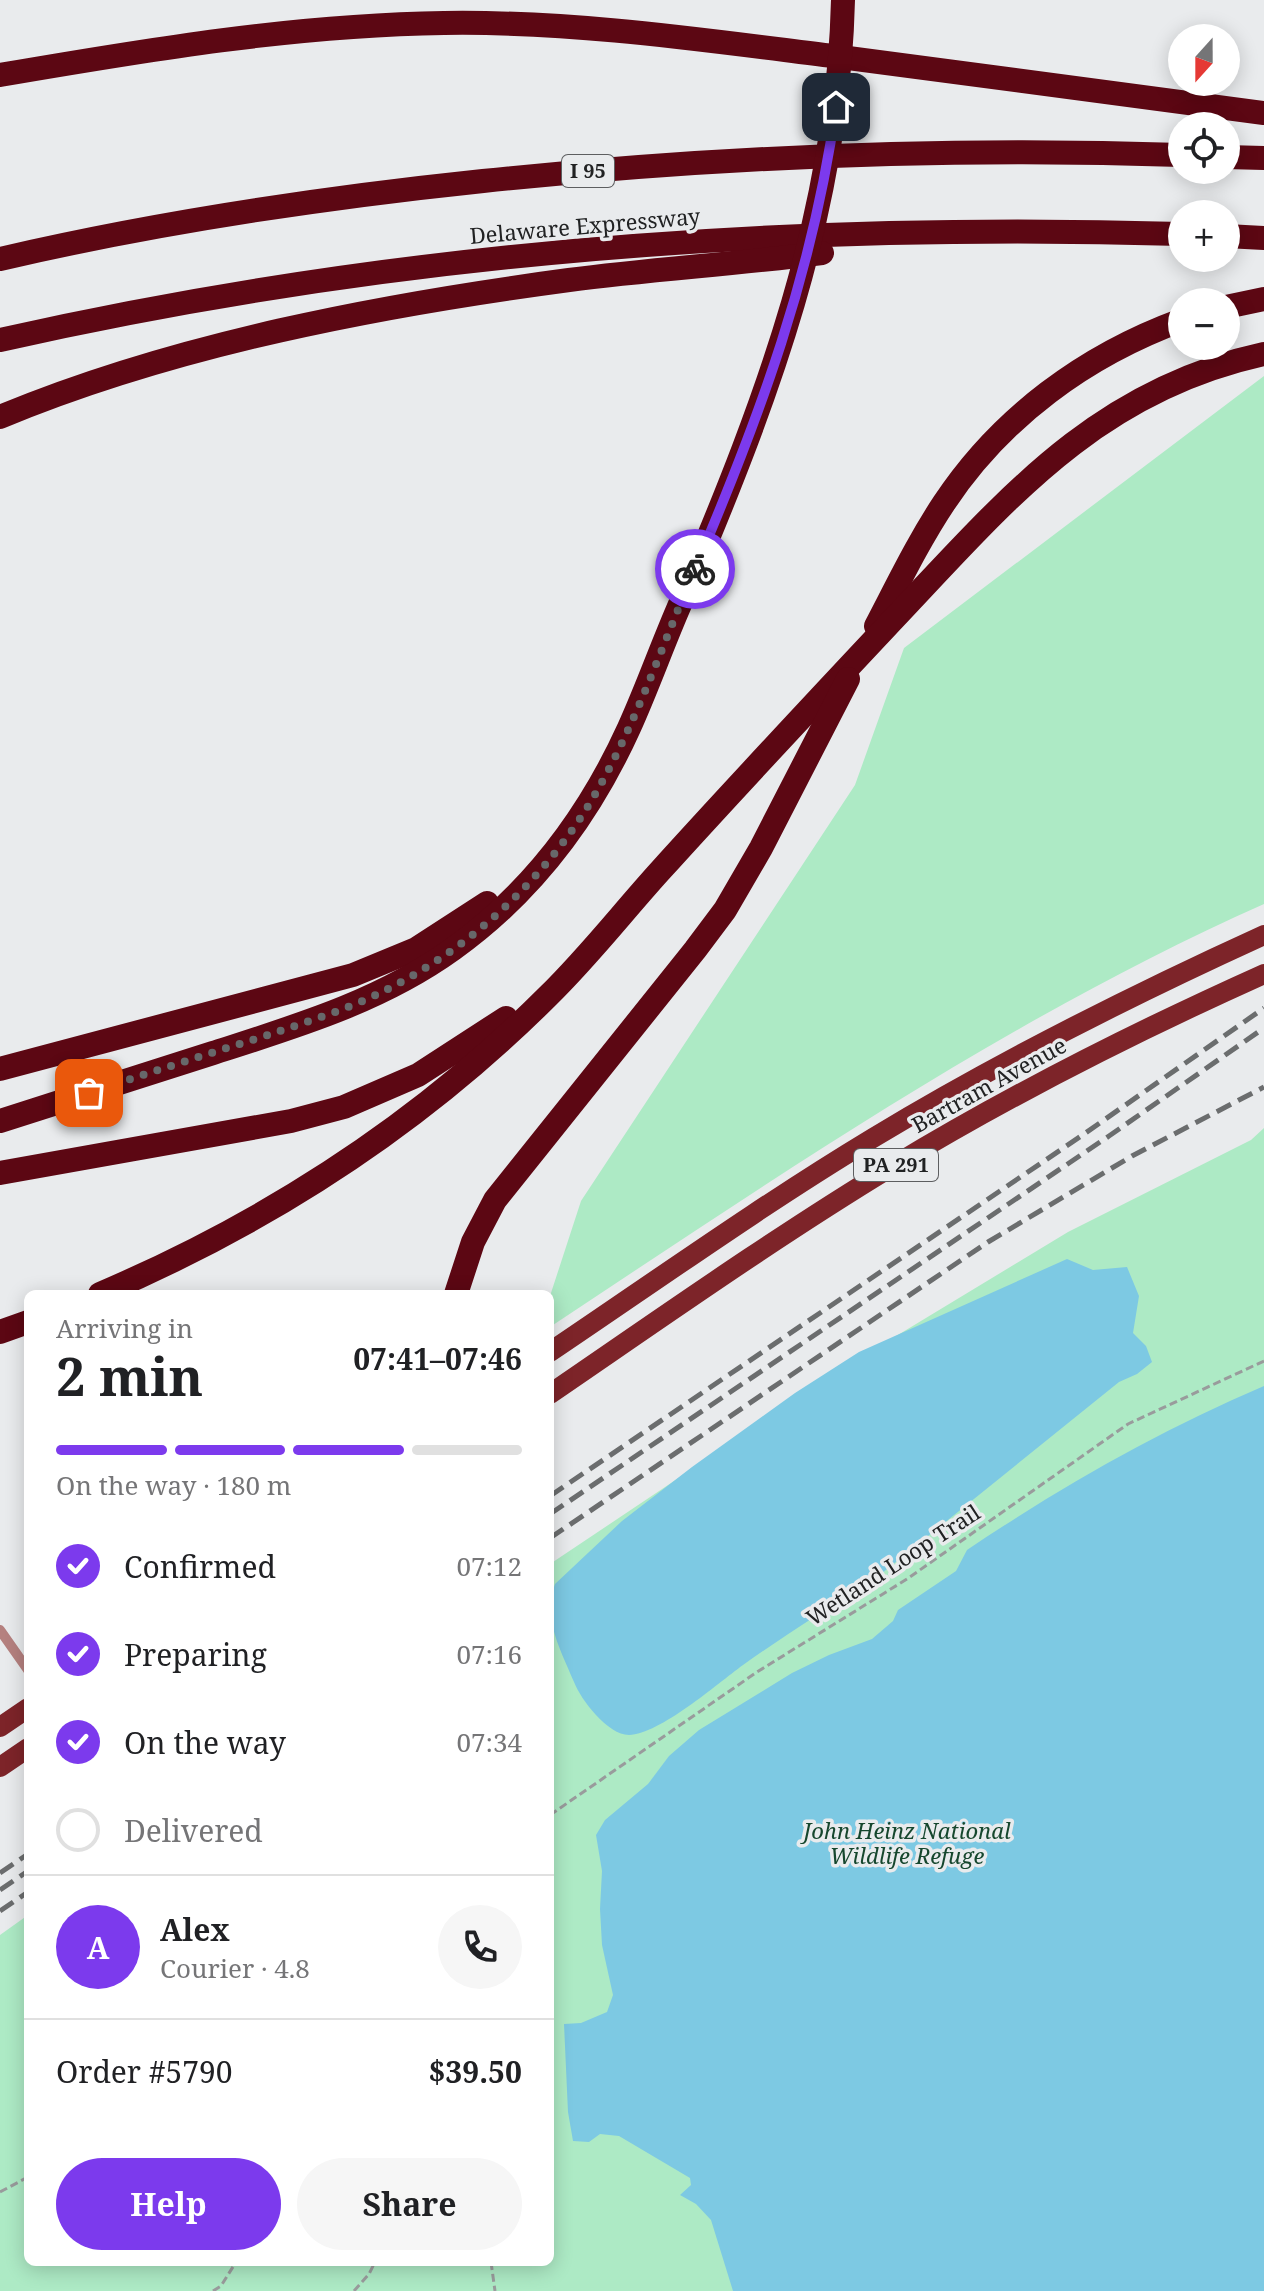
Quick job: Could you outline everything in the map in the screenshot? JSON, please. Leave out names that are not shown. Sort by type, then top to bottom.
[{"type":"highway","points":[[0,1121],[331,1013],[395,986],[453,949],[525,887],[557,850],[582,815],[630,726],[735,475],[775,366],[807,258],[825,178],[836,107],[843,0]]},
{"type":"highway","points":[[0,75],[122,55],[316,30],[512,23],[678,36],[1264,113]]},
{"type":"highway","name":"I 95","points":[[0,259],[327,199],[543,175],[835,155],[1009,152],[1168,155]]},
{"type":"highway","points":[[1240,157],[1264,158]]},
{"type":"highway","points":[[0,417],[94,383],[206,350],[405,307],[579,279],[995,232]]},
{"type":"highway","name":"Delaware Expressway","points":[[0,340],[187,302],[332,279],[483,261],[757,238],[995,232],[1168,234]]},
{"type":"highway","points":[[1240,237],[1264,238]]},
{"type":"highway","points":[[1240,304],[1264,299]]},
{"type":"highway","points":[[457,1290],[473,1242],[495,1200],[695,950],[738,890],[875,626],[945,501],[993,441],[1049,392],[1112,350],[1168,326]]},
{"type":"highway","points":[[109,1290],[183,1257],[308,1187],[378,1140],[448,1087],[516,1027],[589,954],[634,899],[746,776],[1010,496],[1056,455],[1103,421],[1203,371],[1264,354]]},
{"type":"highway","points":[[0,1069],[329,982],[397,958],[454,927],[510,884],[556,831],[597,767],[665,637]]},
{"type":"highway","points":[[0,1173],[291,1121],[344,1107],[396,1086],[441,1062],[509,1016],[634,899]]},
{"type":"highway","points":[[0,1332],[24,1323]]},
{"type":"main road","name":"Bartram Avenue","points":[[554,1349],[735,1227],[895,1125],[1087,1019],[1264,935]]},
{"type":"main road","name":"Bartram Avenue","points":[[554,1391],[776,1240],[949,1133],[1131,1035],[1264,974]]},
{"type":"main road","points":[[0,1727],[24,1711]]},
{"type":"main road","points":[[0,1767],[24,1751]]},
{"type":"lane","points":[[0,1630],[24,1664]]},
{"type":"path","name":"Wetland Loop Trail","points":[[554,1812],[757,1672],[907,1579],[1128,1424],[1264,1361]]},
{"type":"path","points":[[0,2192],[24,2179]]},
{"type":"path","points":[[213,2291],[221,2286],[234,2266]]},
{"type":"path","points":[[354,2291],[373,2266]]},
{"type":"path","points":[[492,2266],[495,2291]]},
{"type":"green space","points":[[1264,376],[1264,904],[1170,948],[987,1047],[810,1156],[554,1324],[552,1290],[581,1201],[855,785],[904,648]]},
{"type":"green space","name":"John Heinz National Wildlife Refuge","points":[[1264,1128],[1264,2291],[0,2291],[0,1935],[24,1918],[24,2266],[554,2266],[554,1561],[840,1370],[1068,1232],[1251,1140]]},
{"type":"water","points":[[1067,1259],[1093,1270],[1127,1267],[1139,1296],[1133,1333],[1146,1346],[1152,1362],[1137,1374],[1119,1382],[871,1582],[774,1643],[672,1717],[629,1735],[604,1723],[578,1689],[555,1634],[555,1584],[622,1521],[692,1467],[795,1393],[859,1352]]},
{"type":"water","name":"John Heinz National Wildlife Refuge","points":[[1264,1386],[1264,2291],[733,2291],[711,2220],[696,2204],[680,2195],[691,2185],[690,2178],[619,2136],[600,2134],[589,2142],[573,2141],[568,2112],[564,2024],[581,2023],[607,2012],[613,1995],[602,1945],[602,1871],[596,1835],[605,1820],[648,1784],[669,1756],[699,1730],[792,1673],[872,1639],[893,1621],[898,1610],[956,1571],[967,1550],[1039,1504],[1149,1441]]},
{"type":"railway","points":[[554,1493],[1084,1134],[1264,1008]]},
{"type":"railway","points":[[554,1511],[1264,1028]]},
{"type":"railway","points":[[554,1535],[988,1242],[1132,1156],[1264,1087]]},
{"type":"railway","points":[[0,1873],[24,1857]]},
{"type":"railway","points":[[0,1890],[24,1874]]},
{"type":"railway","points":[[0,1911],[24,1895]]},
{"type":"way so far","points":[[89,1093],[358,1003],[431,964],[491,919],[525,887],[557,850],[596,793],[630,726],[695,569]]},
{"type":"route","points":[[695,569],[760,410],[786,333],[819,210],[836,107]]}]
